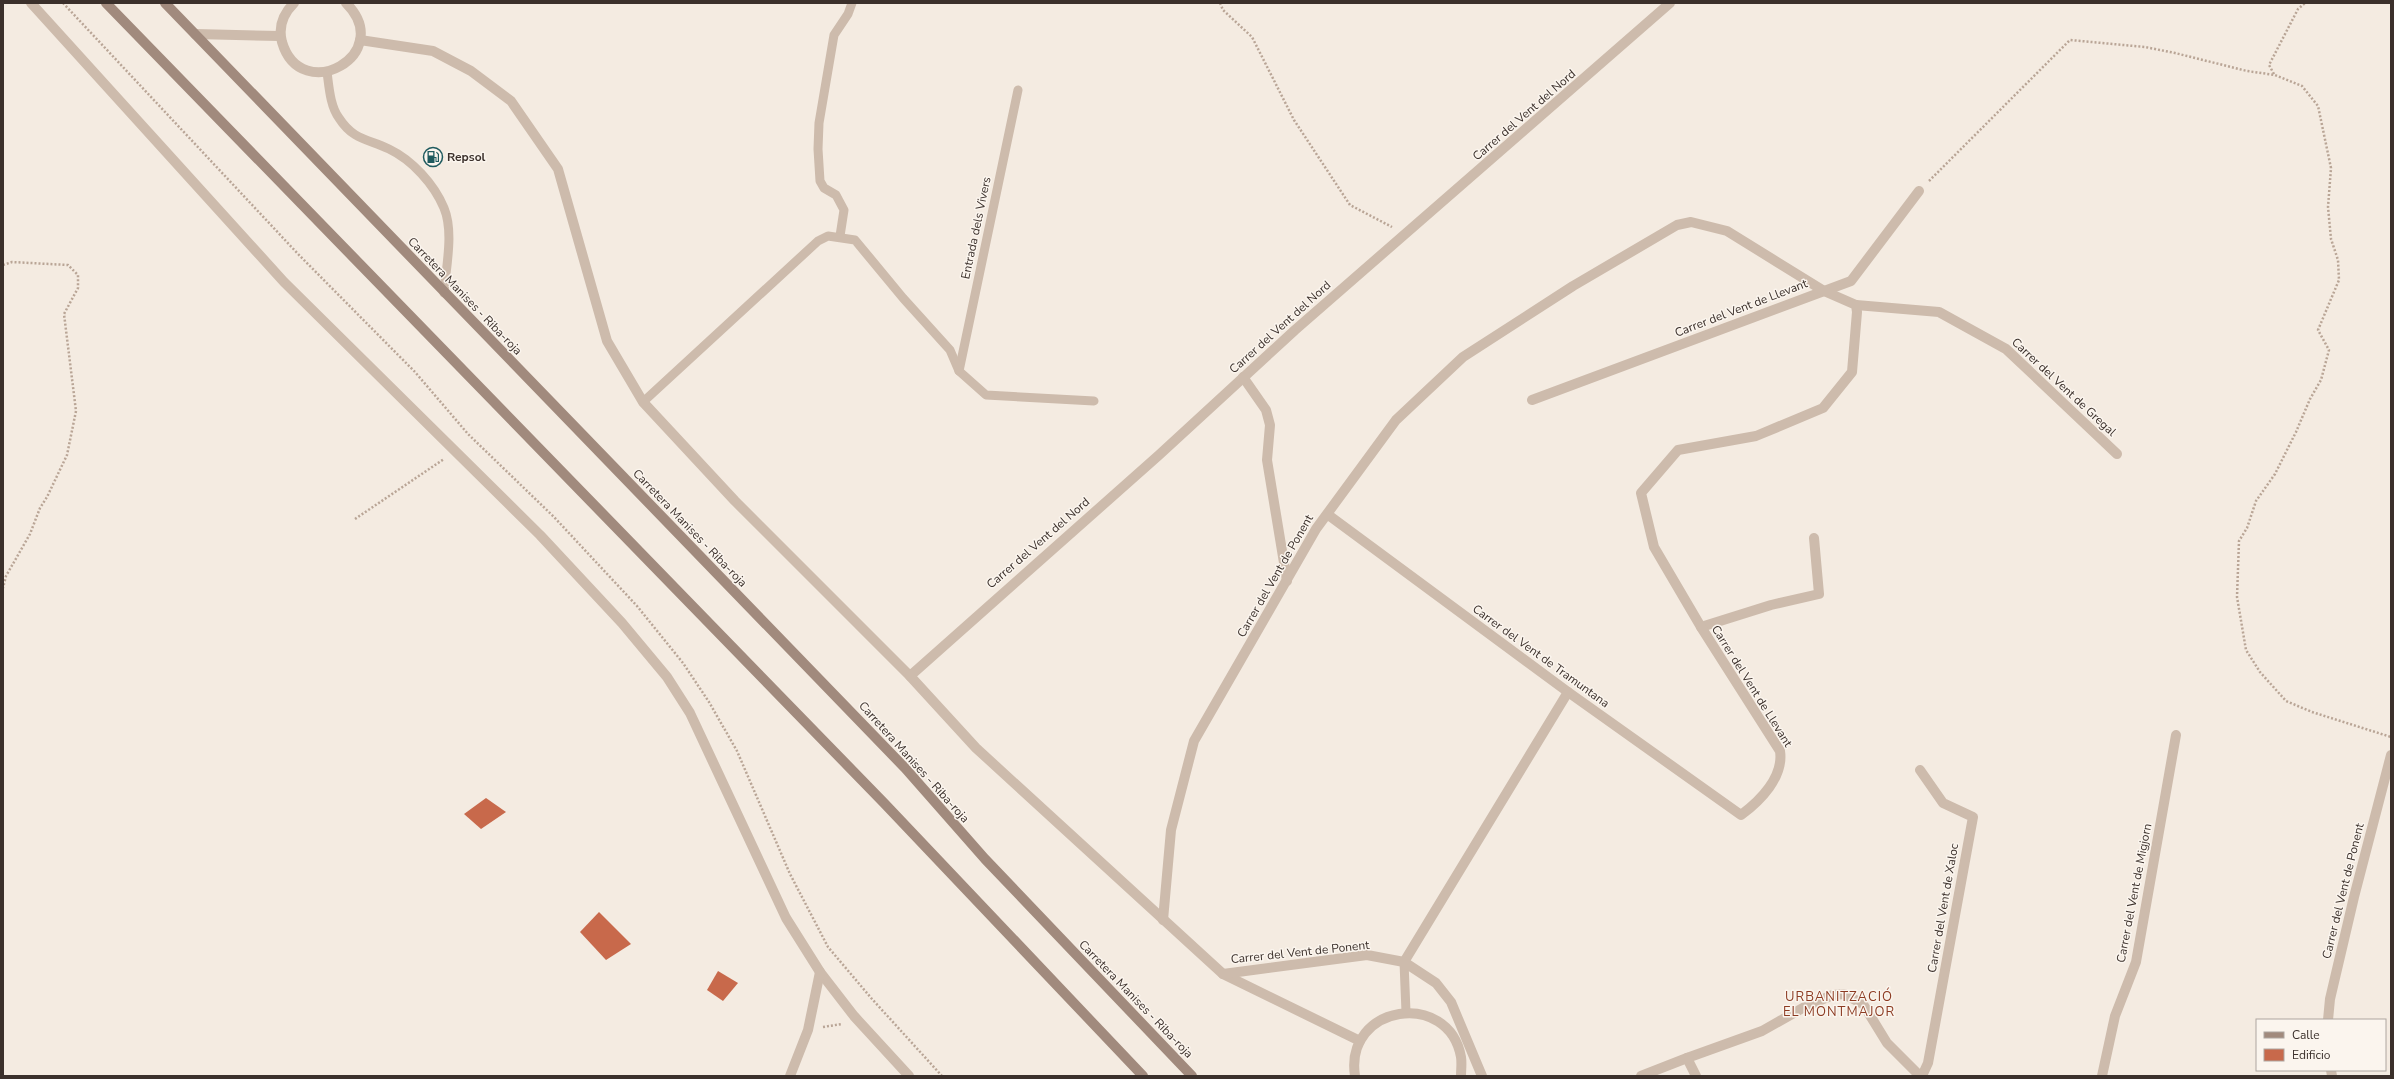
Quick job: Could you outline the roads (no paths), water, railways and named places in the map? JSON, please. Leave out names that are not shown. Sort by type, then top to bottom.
[{"type":"main road","points":[[106,3],[166,62],[884,803],[1143,1076]]},
{"type":"main road","name":"Carretera Manises - Riba-roja","points":[[165,3],[905,768],[984,859],[1192,1076]]},
{"type":"street","points":[[31,3],[284,282],[540,535],[622,623],[667,678],[690,713],[786,918],[820,972],[854,1016],[910,1076]]},
{"type":"street","points":[[294,3],[287,10],[281,23],[280,36],[284,51],[294,62],[307,70],[327,72],[346,64],[355,53],[360,40],[357,7],[346,3]]},
{"type":"street","name":"Carrer del Vent del Nord","points":[[910,676],[1243,377],[1670,3]]},
{"type":"street","points":[[195,34],[280,36]]},
{"type":"street","points":[[360,40],[433,51],[471,71],[511,101],[558,169],[607,341],[643,402],[735,501],[910,676],[976,748],[1223,974],[1360,1040]]},
{"type":"street","points":[[1824,291],[1851,281],[1920,191]]},
{"type":"street","name":"Carrer del Vent de Ponent","points":[[1163,920],[1171,830],[1194,741],[1286,581],[1327,514],[1396,420],[1463,357],[1676,224],[1691,222],[1727,231],[1824,291]]},
{"type":"street","name":"Carrer del Vent de Llevant","points":[[1532,400],[1824,291],[1856,305],[1857,312],[1852,372],[1823,408],[1756,436],[1678,450],[1641,493],[1654,547],[1701,627],[1780,751],[1781,758],[1776,776],[1758,802],[1741,815]]},
{"type":"street","name":"Carrer del Vent de Gregal","points":[[1856,305],[1939,312],[2006,349],[2117,454]]},
{"type":"street","points":[[1243,377],[1266,410],[1270,425],[1267,460],[1286,581]]},
{"type":"street","name":"Carrer del Vent de Tramuntana","points":[[1327,514],[1568,692],[1741,815]]},
{"type":"street","name":"Carrer del Vent de Llevant","points":[[1701,627],[1771,605],[1819,594],[1814,538]]},
{"type":"street","points":[[1404,962],[1568,692]]},
{"type":"street","name":"Carrer del Vent de Migjorn","points":[[2102,1076],[2114,1016],[2136,962],[2176,735]]},
{"type":"street","name":"Carrer del Vent de Ponent","points":[[2328,1019],[2330,999],[2391,755]]},
{"type":"street","name":"Carrer del Vent de Xaloc","points":[[1918,1075],[1928,1063],[1973,817],[1943,803],[1920,770]]},
{"type":"street","name":"Carrer del Vent de Ponent","points":[[1223,974],[1367,956],[1404,962],[1436,983],[1451,1002],[1482,1076]]},
{"type":"street","points":[[790,1076],[808,1030],[820,972]]},
{"type":"street","points":[[1641,1076],[1762,1031],[1808,1005],[1833,995],[1844,994],[1863,1004],[1887,1043],[1918,1075]]},
{"type":"street","points":[[1355,1076],[1354,1057],[1360,1040],[1369,1028],[1382,1019],[1406,1012],[1425,1015],[1442,1024],[1455,1039],[1461,1058],[1460,1076]]},
{"type":"street","points":[[1687,1058],[1696,1076]]},
{"type":"lane","points":[[840,236],[844,210],[836,195],[824,188],[820,181],[818,149],[819,123],[834,35],[848,14],[852,3]]},
{"type":"lane","points":[[327,72],[331,98],[338,117],[353,135],[388,149],[410,161],[444,209],[448,234],[444,292]]},
{"type":"lane","name":"Entrada dels Vivers","points":[[959,371],[1018,90]]},
{"type":"lane","points":[[643,402],[818,241],[828,236],[840,236],[855,240],[903,298],[950,350],[959,371],[986,395],[1094,401]]},
{"type":"lane","points":[[1404,962],[1406,1012]]},
{"type":"place","name":"Repsol","points":[[433,157]]},
{"type":"district","name":"URBANITZACIÓ EL MONTMAJOR","points":[[1839,1004]]}]
